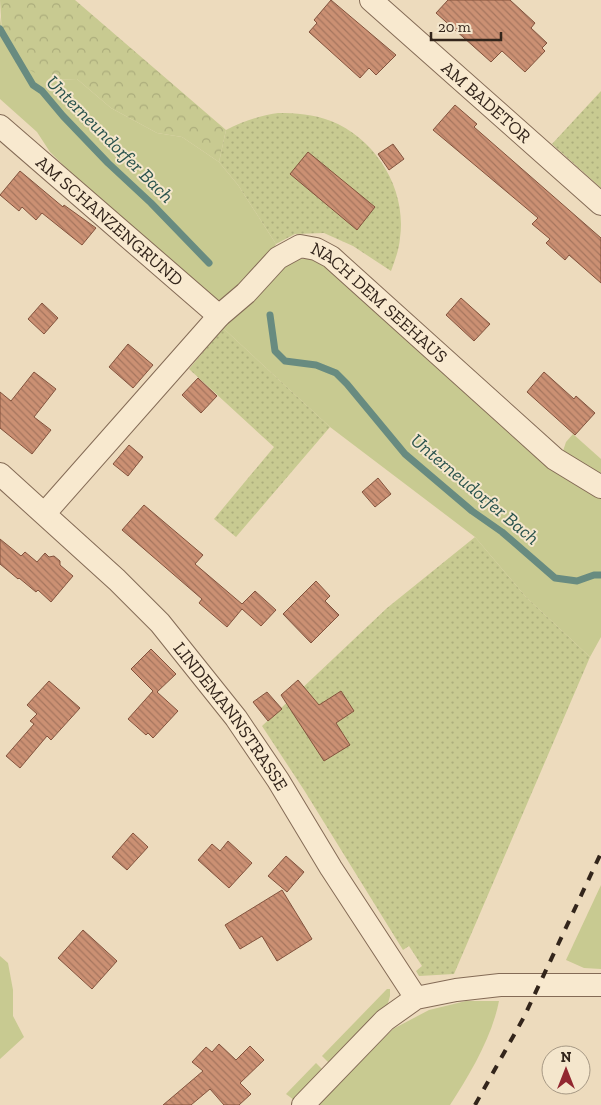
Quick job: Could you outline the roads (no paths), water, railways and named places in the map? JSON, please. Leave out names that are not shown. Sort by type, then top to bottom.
[{"type":"street","name":"AM BADETOR","points":[[371,0],[601,204]]},
{"type":"street","name":"AM SCHANZENGRUND","points":[[0,126],[219,316]]},
{"type":"street","name":"NACH DEM SEEHAUS","points":[[45,513],[219,316],[246,293],[278,258],[300,246],[316,249],[331,257],[555,459],[601,487]]},
{"type":"street","name":"LINDEMANNSTRASSE","points":[[0,474],[117,580],[160,623],[236,718],[278,780],[331,868],[416,998]]},
{"type":"street","points":[[302,1105],[385,1020],[416,998],[456,990],[500,985],[601,985]]},
{"type":"waterway","name":"Unterneundorfer Bach","points":[[0,29],[33,85],[42,91],[108,163],[151,203],[209,263]]},
{"type":"waterway","name":"Unterneudorfer Bach","points":[[270,315],[275,351],[285,361],[316,365],[336,373],[405,454],[472,511],[502,532],[555,578],[577,581],[594,575],[601,575]]},
{"type":"railway","points":[[475,1105],[524,1017],[601,853]]}]
